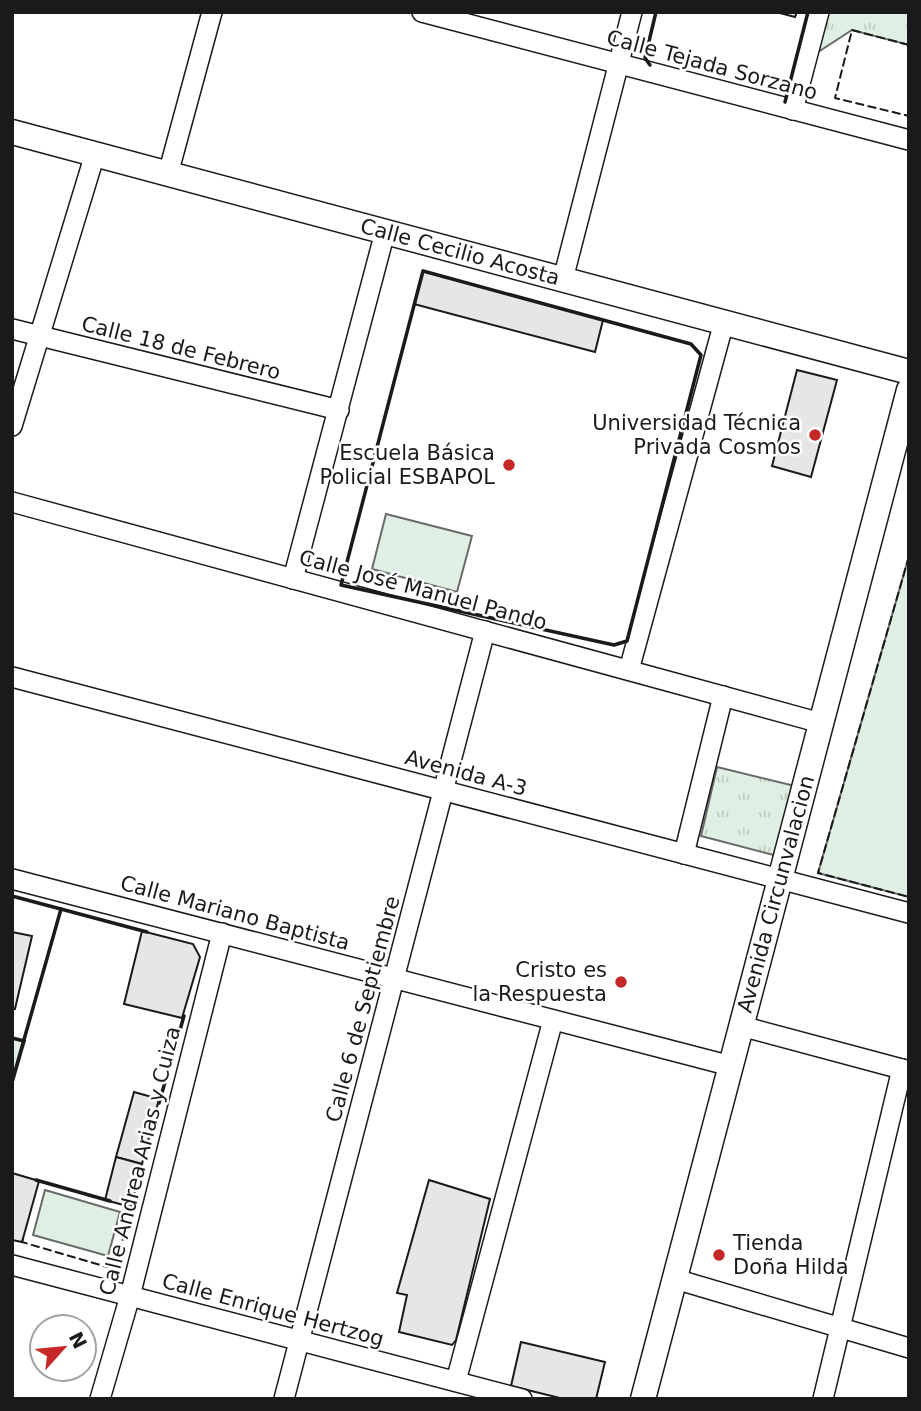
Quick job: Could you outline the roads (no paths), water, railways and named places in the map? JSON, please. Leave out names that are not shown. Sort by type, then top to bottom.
[{"type":"street","points":[[169,174],[212,12]]},
{"type":"street","name":"Calle Tejada Sorzano","points":[[422,12],[909,140]]},
{"type":"street","points":[[563,279],[632,12]]},
{"type":"street","points":[[793,110],[819,12]]},
{"type":"street","name":"Calle Cecilio Acosta","points":[[12,132],[909,372]]},
{"type":"street","points":[[12,426],[95,154]]},
{"type":"street","points":[[293,579],[385,232]]},
{"type":"street","points":[[629,670],[724,322]]},
{"type":"street","name":"Calle 18 de Febrero","points":[[12,329],[339,410]]},
{"type":"street","name":"Avenida Circunvalacion","points":[[643,1399],[909,390]]},
{"type":"street","name":"Calle José Manuel Pando","points":[[12,502],[821,723]]},
{"type":"street","name":"Calle 6 de Septiembre","points":[[284,1399],[485,631]]},
{"type":"street","name":"Avenida A-3","points":[[12,677],[909,913]]},
{"type":"street","points":[[684,854],[723,696]]},
{"type":"street","name":"Calle Mariano Baptista","points":[[12,879],[731,1066]]},
{"type":"street","name":"Calle Andrea Arias y Cuiza","points":[[100,1399],[130,1296],[222,933]]},
{"type":"street","points":[[456,1381],[553,1020]]},
{"type":"street","points":[[741,1026],[905,1070],[823,1399]]},
{"type":"street","name":"Calle Enrique Hertzog","points":[[12,1265],[522,1399]]},
{"type":"street","points":[[675,1279],[909,1348]]},
{"type":"place","name":"Universidad Técnica Privada Cosmos","points":[[815,435]]},
{"type":"place","name":"Escuela Básica Policial ESBAPOL","points":[[509,465]]},
{"type":"place","name":"Cristo es la Respuesta","points":[[621,982]]},
{"type":"place","name":"Tienda Doña Hilda","points":[[719,1255]]}]
